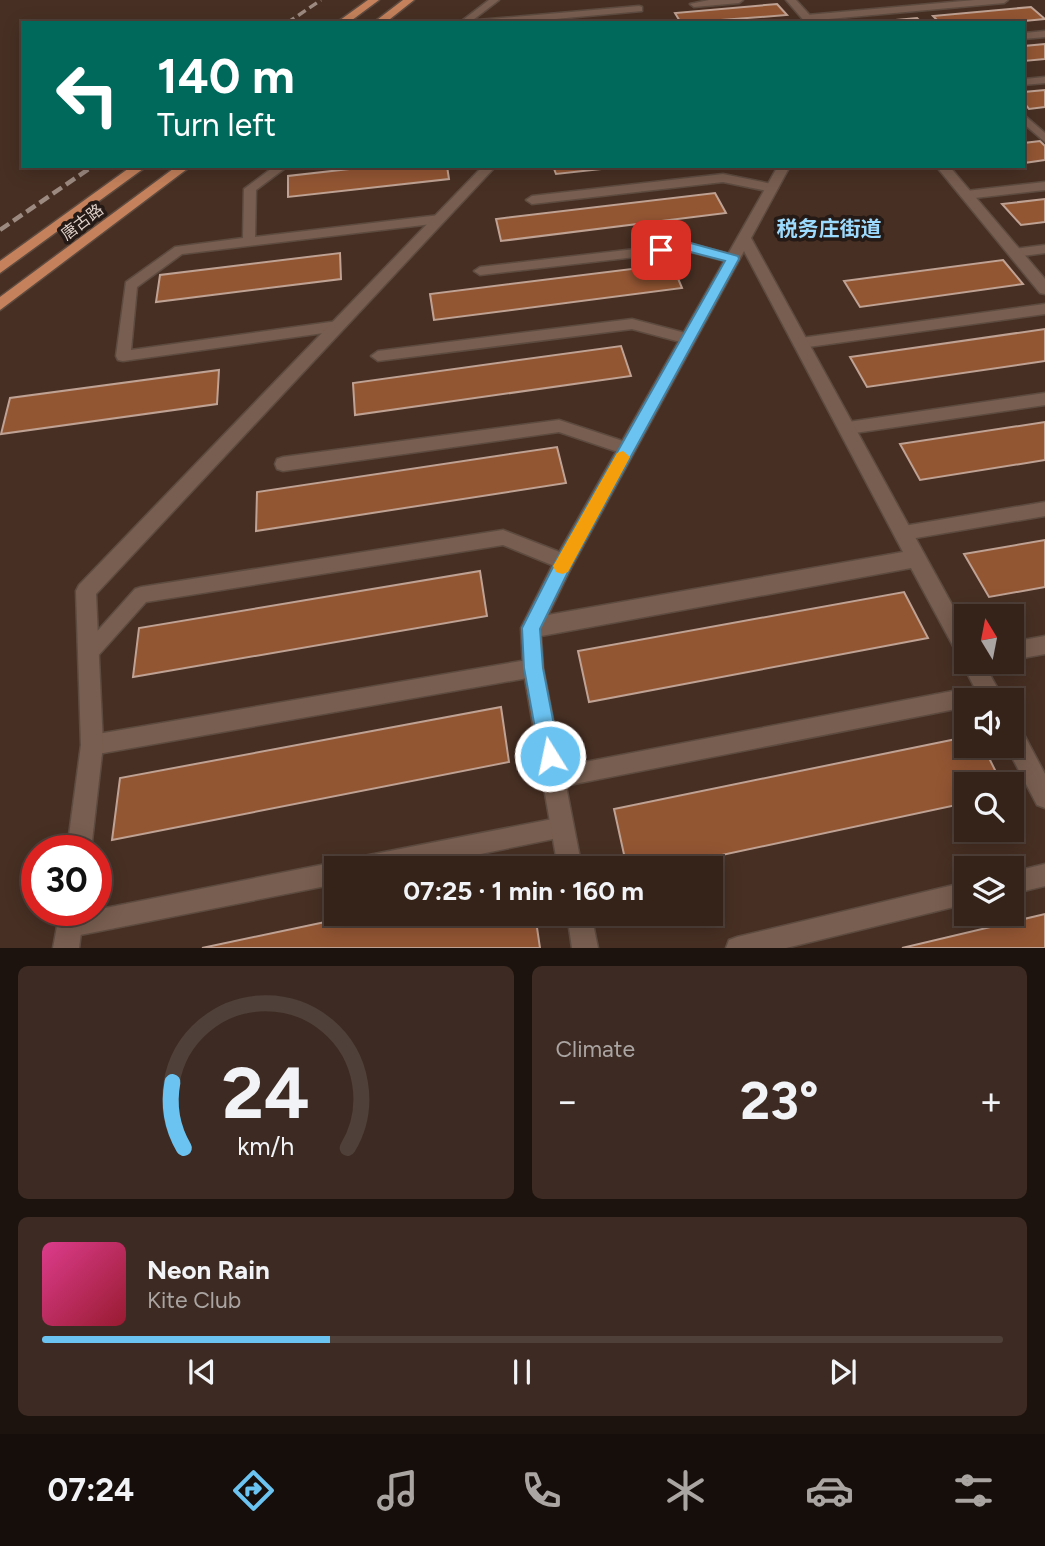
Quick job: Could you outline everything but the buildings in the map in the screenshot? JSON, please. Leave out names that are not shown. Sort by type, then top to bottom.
[{"type":"main road","points":[[344,21],[374,0]]},
{"type":"main road","points":[[381,21],[409,0]]},
{"type":"main road","name":"唐古路","points":[[0,268],[138,168]]},
{"type":"main road","name":"唐古路","points":[[0,305],[182,168]]},
{"type":"street","points":[[791,0],[810,21]]},
{"type":"street","points":[[81,835],[92,745],[86,592],[488,168]]},
{"type":"street","points":[[568,856],[533,668],[531,628],[564,562],[782,168]]},
{"type":"street","points":[[944,168],[1045,289]]},
{"type":"street","points":[[744,238],[954,627]]},
{"type":"street","points":[[531,628],[917,558]]},
{"type":"street","points":[[1024,758],[1045,797]]},
{"type":"street","points":[[581,926],[585,947]]},
{"type":"lane","points":[[466,21],[495,0]]},
{"type":"lane","points":[[628,21],[647,0]]},
{"type":"lane","points":[[694,4],[739,0]]},
{"type":"lane","points":[[810,21],[918,12],[1004,0]]},
{"type":"lane","points":[[501,21],[639,9]]},
{"type":"lane","points":[[1025,36],[1045,34]]},
{"type":"lane","points":[[1025,82],[1045,80]]},
{"type":"lane","points":[[1034,129],[1045,139]]},
{"type":"lane","points":[[248,241],[250,189],[280,168]]},
{"type":"lane","points":[[532,200],[723,178],[772,188]]},
{"type":"lane","points":[[966,195],[1045,186]]},
{"type":"lane","points":[[338,326],[123,356],[131,285],[179,250],[440,219]]},
{"type":"lane","points":[[480,271],[687,247],[733,259]]},
{"type":"lane","points":[[1015,253],[1045,249]]},
{"type":"lane","points":[[801,343],[1045,309]]},
{"type":"lane","points":[[378,356],[632,324],[688,339]]},
{"type":"lane","points":[[848,428],[1045,399]]},
{"type":"lane","points":[[283,464],[559,426],[627,449]]},
{"type":"lane","points":[[904,533],[1045,509]]},
{"type":"lane","points":[[90,652],[141,594],[503,537],[564,562]]},
{"type":"lane","points":[[1024,649],[1045,645]]},
{"type":"lane","points":[[92,745],[533,668]]},
{"type":"lane","points":[[554,778],[954,704]]},
{"type":"lane","points":[[419,856],[563,827]]},
{"type":"lane","points":[[69,928],[324,875]]},
{"type":"lane","points":[[1024,880],[1045,875]]},
{"type":"lane","points":[[737,947],[954,897]]},
{"type":"railway","points":[[290,21],[321,0]]},
{"type":"railway","points":[[0,230],[90,168]]},
{"type":"slow traffic","points":[[562,566],[623,457]]},
{"type":"district","name":"税务庄街道","points":[[829,228]]},
{"type":"route","points":[[550,756],[533,668],[531,628],[564,562],[733,259],[687,247],[661,250]]}]
